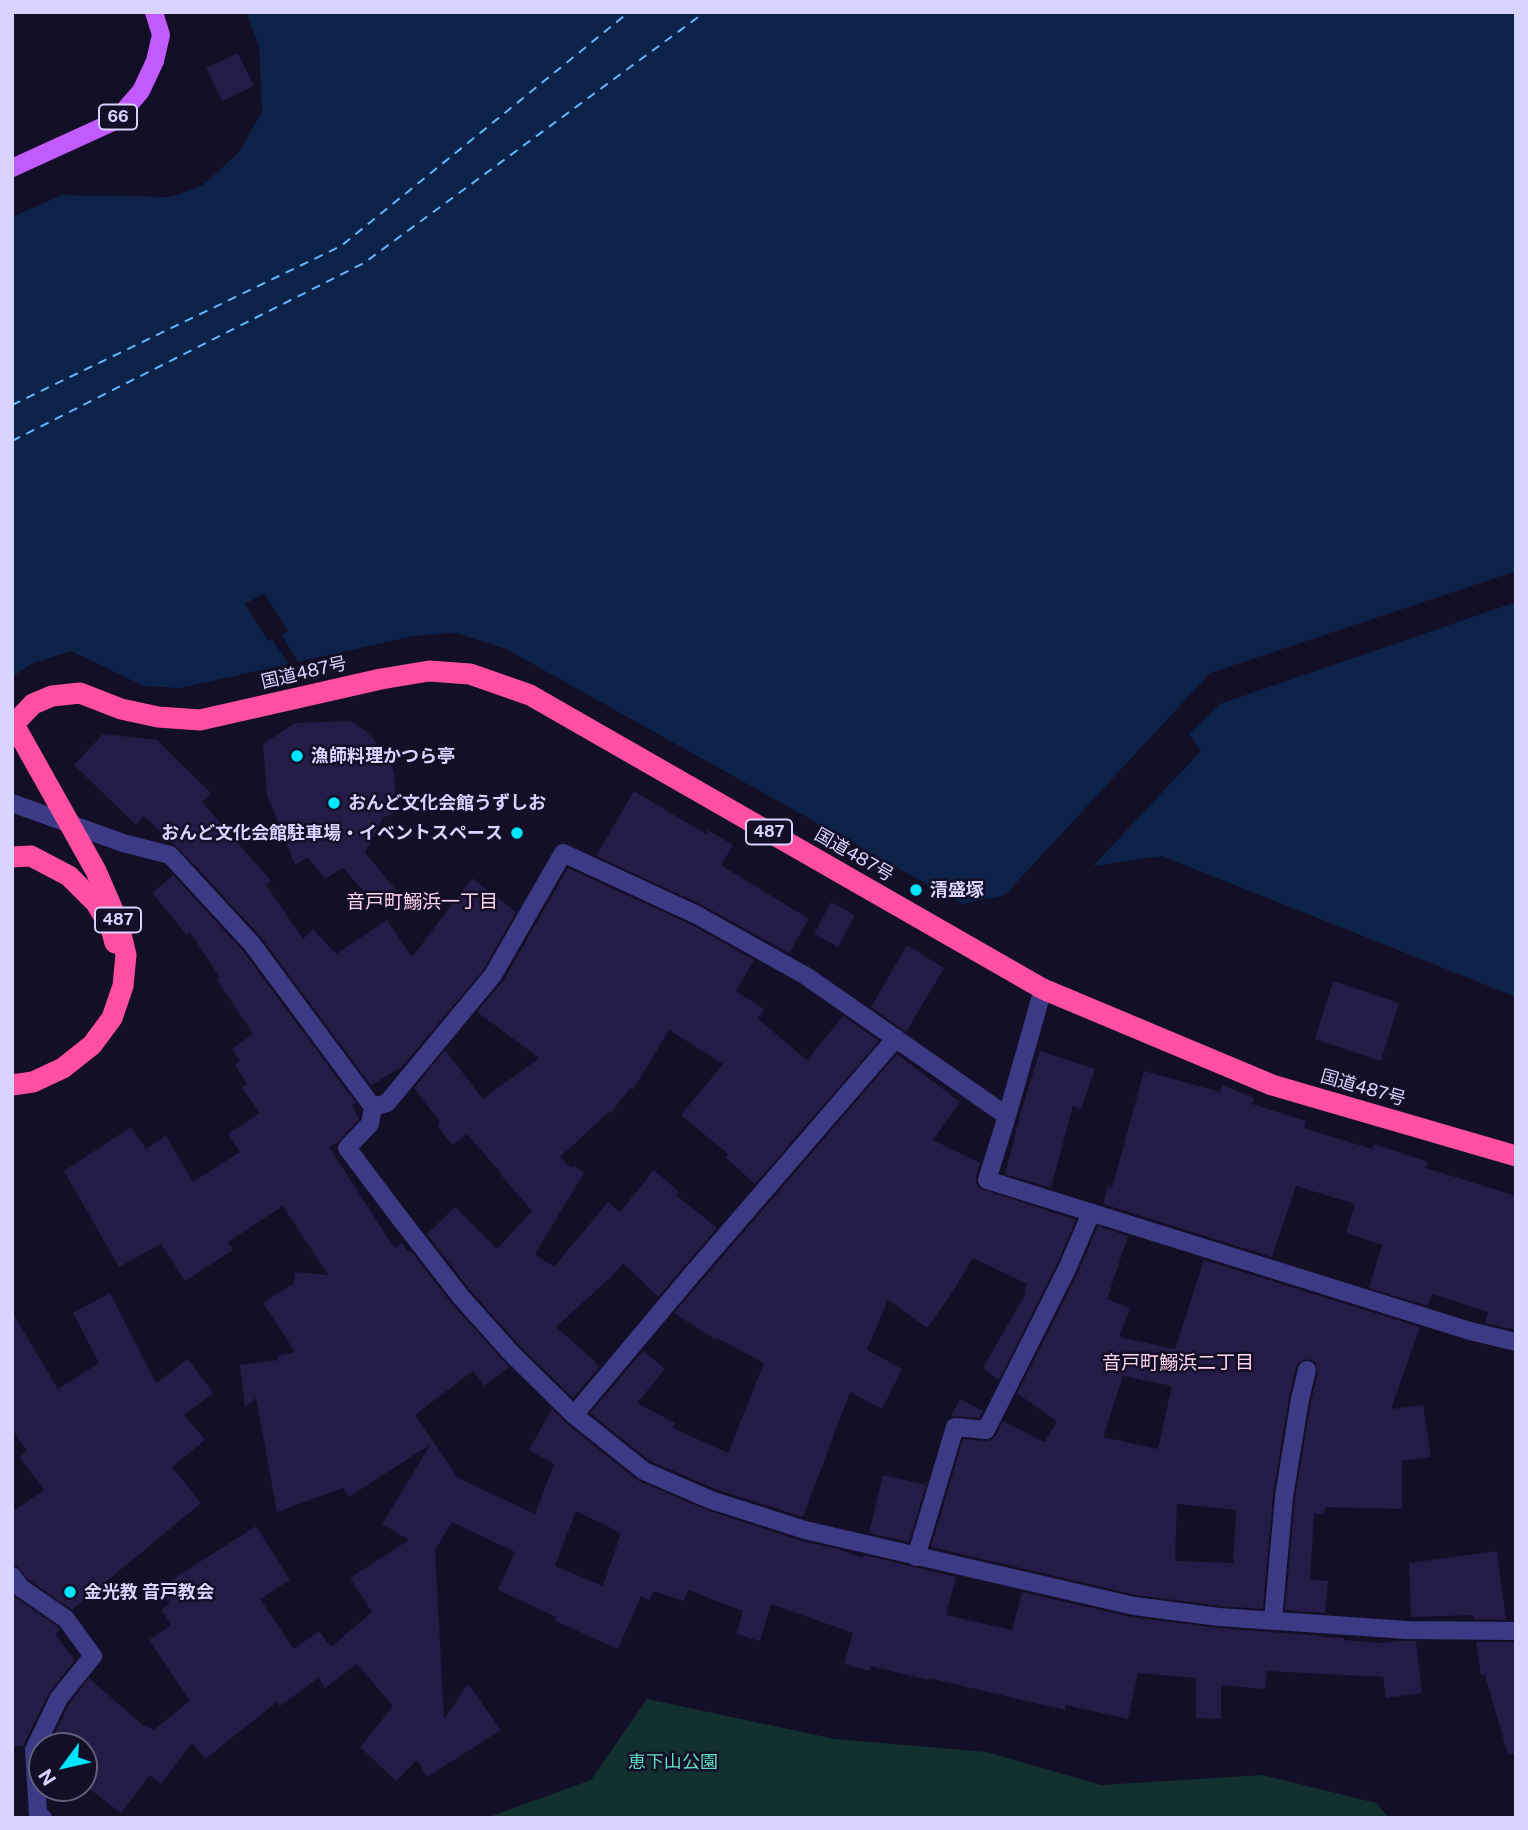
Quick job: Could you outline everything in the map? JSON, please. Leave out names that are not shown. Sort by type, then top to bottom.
[{"type":"highway","name":"国道487号","points":[[12,1085],[33,1082],[64,1068],[92,1045],[112,1018],[123,986],[126,955],[118,922],[96,871],[12,723],[33,704],[52,696],[80,693],[121,709],[158,717],[200,720],[380,679],[429,671],[470,674],[530,695],[1043,989],[1272,1085],[1516,1156]]},
{"type":"highway","name":"487","points":[[12,857],[31,856],[69,876],[96,903],[111,928],[118,954],[116,984],[105,1012],[86,1038],[63,1061],[28,1076],[12,1078]]},
{"type":"main road","name":"66","points":[[12,168],[115,121],[141,91],[155,61],[161,35],[154,12]]},
{"type":"street","points":[[12,803],[123,843],[170,855],[252,944],[373,1107],[370,1124],[347,1148],[461,1297],[512,1354],[574,1415],[644,1471],[711,1500],[805,1530],[1134,1606],[1219,1617],[1407,1629],[1516,1631]]},
{"type":"street","points":[[373,1107],[387,1102],[493,975],[563,853],[697,915],[806,976],[1007,1116]]},
{"type":"street","points":[[1043,989],[987,1180],[1516,1342]]},
{"type":"street","points":[[574,1415],[896,1038]]},
{"type":"street","points":[[916,1557],[955,1427],[986,1430],[1067,1269],[1091,1213]]},
{"type":"street","points":[[1273,1620],[1284,1497],[1307,1370]]},
{"type":"street","points":[[12,1576],[21,1588],[66,1619],[93,1656],[59,1698],[34,1750],[38,1814],[43,1818]]},
{"type":"green space","name":"恵下山公園","points":[[647,1699],[835,1739],[987,1752],[1101,1785],[1263,1775],[1376,1803],[1389,1818],[486,1818],[591,1780]]},
{"type":"water","points":[[246,12],[1516,12],[1516,571],[1210,673],[1005,895],[962,904],[506,649],[456,633],[413,636],[298,662],[282,635],[288,631],[264,593],[245,604],[268,641],[272,639],[288,664],[180,688],[144,686],[71,651],[33,663],[12,677],[12,217],[62,195],[171,197],[203,185],[239,152],[262,112],[259,46]]},
{"type":"water","points":[[1516,602],[1516,997],[1162,856],[1093,866],[1201,751],[1189,734],[1220,704]]},
{"type":"building","points":[[238,53],[254,86],[222,101],[206,68]]},
{"type":"building","name":"おんど文化会館うずしお","points":[[350,721],[366,731],[382,749],[394,772],[396,812],[383,818],[365,853],[397,891],[378,907],[343,868],[325,879],[308,857],[295,865],[267,795],[263,744],[295,723]]},
{"type":"building","points":[[103,734],[157,740],[211,793],[202,802],[271,881],[266,885],[303,939],[313,929],[336,954],[387,920],[412,957],[472,878],[516,912],[484,969],[400,1069],[371,1086],[261,937],[191,861],[144,816],[136,825],[74,765]]},
{"type":"building","points":[[634,791],[706,834],[708,830],[733,845],[721,865],[809,919],[789,953],[702,905],[596,856]]},
{"type":"building","points":[[568,868],[692,925],[754,960],[736,991],[764,1009],[758,1019],[807,1060],[843,1016],[879,1041],[755,1184],[725,1157],[728,1154],[681,1115],[723,1064],[669,1030],[633,1090],[630,1088],[611,1113],[560,1157],[571,1168],[574,1165],[584,1173],[535,1254],[554,1267],[608,1202],[620,1212],[654,1170],[679,1192],[676,1195],[717,1228],[658,1297],[623,1263],[556,1327],[600,1366],[573,1398],[520,1346],[470,1290],[427,1234],[455,1207],[497,1249],[532,1211],[467,1134],[452,1145],[437,1125],[440,1122],[414,1088],[445,1050],[483,1099],[539,1058],[477,1012],[503,981]]},
{"type":"building","points":[[173,875],[243,951],[356,1103],[352,1105],[359,1119],[338,1142],[329,1147],[395,1249],[401,1243],[409,1252],[410,1250],[453,1305],[509,1367],[484,1386],[473,1371],[415,1415],[458,1478],[535,1514],[554,1464],[529,1450],[552,1409],[637,1480],[707,1510],[863,1558],[864,1555],[956,1577],[946,1615],[1012,1630],[1022,1592],[1131,1617],[1218,1628],[1381,1643],[1416,1641],[1422,1693],[1386,1698],[1383,1677],[1267,1671],[1265,1689],[1221,1685],[1221,1719],[1196,1718],[1196,1678],[1138,1673],[1128,1719],[1066,1705],[1065,1710],[871,1666],[869,1671],[844,1664],[853,1633],[771,1604],[760,1641],[736,1634],[743,1611],[688,1590],[684,1601],[653,1591],[650,1600],[641,1596],[618,1649],[555,1621],[556,1617],[498,1590],[515,1552],[452,1522],[435,1550],[444,1719],[468,1684],[501,1730],[427,1777],[417,1760],[396,1781],[360,1747],[393,1706],[357,1664],[325,1688],[318,1678],[280,1706],[277,1702],[205,1759],[192,1743],[161,1784],[150,1775],[121,1813],[98,1796],[98,1732],[56,1732],[69,1704],[89,1678],[145,1727],[146,1725],[153,1730],[190,1701],[149,1640],[171,1625],[161,1610],[170,1603],[159,1588],[256,1526],[290,1580],[260,1599],[294,1649],[319,1631],[331,1647],[372,1612],[350,1578],[409,1540],[382,1524],[431,1444],[349,1497],[343,1488],[277,1512],[256,1398],[245,1407],[240,1365],[278,1360],[277,1356],[295,1352],[263,1303],[294,1283],[295,1272],[328,1275],[283,1206],[228,1242],[233,1250],[185,1281],[161,1244],[119,1267],[64,1171],[131,1127],[146,1149],[166,1136],[193,1182],[240,1152],[228,1134],[260,1113],[242,1088],[247,1084],[235,1065],[240,1061],[232,1049],[253,1034],[217,980],[220,978],[190,932],[187,935],[152,893]],"holes":[[[576,1511],[621,1533],[603,1586],[555,1566]]]},
{"type":"building","points":[[831,902],[855,915],[838,947],[814,934]]},
{"type":"building","points":[[907,945],[944,968],[906,1032],[871,1007]]},
{"type":"building","points":[[1333,981],[1399,1003],[1381,1061],[1315,1039]]},
{"type":"building","points":[[1040,1051],[1095,1069],[1081,1109],[1073,1106],[1051,1188],[1005,1174]]},
{"type":"building","points":[[897,1054],[960,1102],[933,1140],[980,1163],[976,1177],[979,1188],[1076,1220],[999,1380],[983,1368],[1026,1293],[1027,1284],[973,1258],[927,1328],[888,1300],[867,1350],[902,1369],[882,1409],[850,1392],[803,1517],[715,1489],[650,1461],[590,1413],[643,1351],[665,1369],[637,1403],[675,1423],[673,1428],[728,1453],[764,1363],[717,1338],[716,1340],[674,1313]]},
{"type":"building","points":[[1144,1071],[1220,1092],[1222,1085],[1254,1098],[1252,1104],[1306,1121],[1304,1128],[1372,1149],[1374,1144],[1428,1162],[1426,1168],[1516,1196],[1516,1330],[1485,1323],[1488,1312],[1432,1294],[1428,1306],[1369,1288],[1382,1245],[1346,1233],[1355,1204],[1296,1186],[1272,1257],[1103,1204],[1108,1186],[1112,1188]]},
{"type":"building","points":[[1098,1226],[1128,1236],[1107,1299],[1130,1308],[1119,1337],[1175,1349],[1204,1260],[1420,1327],[1391,1409],[1423,1405],[1431,1457],[1402,1461],[1402,1509],[1325,1507],[1324,1514],[1314,1514],[1310,1580],[1328,1581],[1325,1613],[1285,1610],[1295,1498],[1318,1372],[1315,1362],[1309,1359],[1299,1362],[1296,1367],[1289,1397],[1273,1495],[1263,1609],[1136,1595],[931,1547],[963,1439],[991,1440],[1003,1421],[1044,1442],[1057,1422],[1017,1393]],"holes":[[[1123,1376],[1172,1386],[1158,1449],[1103,1437]],[[1177,1504],[1236,1510],[1233,1563],[1175,1561]]]},
{"type":"building","points":[[110,1293],[156,1383],[188,1359],[213,1393],[184,1415],[205,1440],[172,1467],[201,1503],[72,1610],[29,1580],[17,1566],[12,1565],[12,1512],[44,1490],[19,1457],[27,1451],[12,1429],[12,1312],[58,1389],[99,1363],[73,1313]]},
{"type":"building","points":[[960,1399],[983,1411],[979,1418],[951,1416]]},
{"type":"building","points":[[883,1475],[926,1485],[909,1542],[869,1533]]},
{"type":"building","points":[[1497,1551],[1506,1620],[1474,1619],[1473,1615],[1411,1617],[1409,1563]]},
{"type":"building","points":[[12,1595],[58,1627],[60,1630],[55,1634],[75,1660],[49,1693],[23,1746],[12,1746]]},
{"type":"building","points":[[1476,1642],[1516,1642],[1516,1753],[1508,1755],[1485,1675],[1481,1675]]},
{"type":"ferry route","points":[[12,405],[341,246],[629,12]]},
{"type":"ferry route","points":[[12,441],[364,263],[705,12]]},
{"type":"place","name":"漁師料理かつら亭","points":[[297,756]]},
{"type":"place","name":"おんど文化会館うずしお","points":[[334,803]]},
{"type":"place","name":"おんど文化会館駐車場・イベントスペース","points":[[517,833]]},
{"type":"place","name":"清盛塚","points":[[916,890]]},
{"type":"place","name":"金光教 音戸教会","points":[[70,1592]]},
{"type":"district","name":"音戸町鰯浜一丁目","points":[[422,902]]},
{"type":"district","name":"音戸町鰯浜二丁目","points":[[1178,1363]]}]
